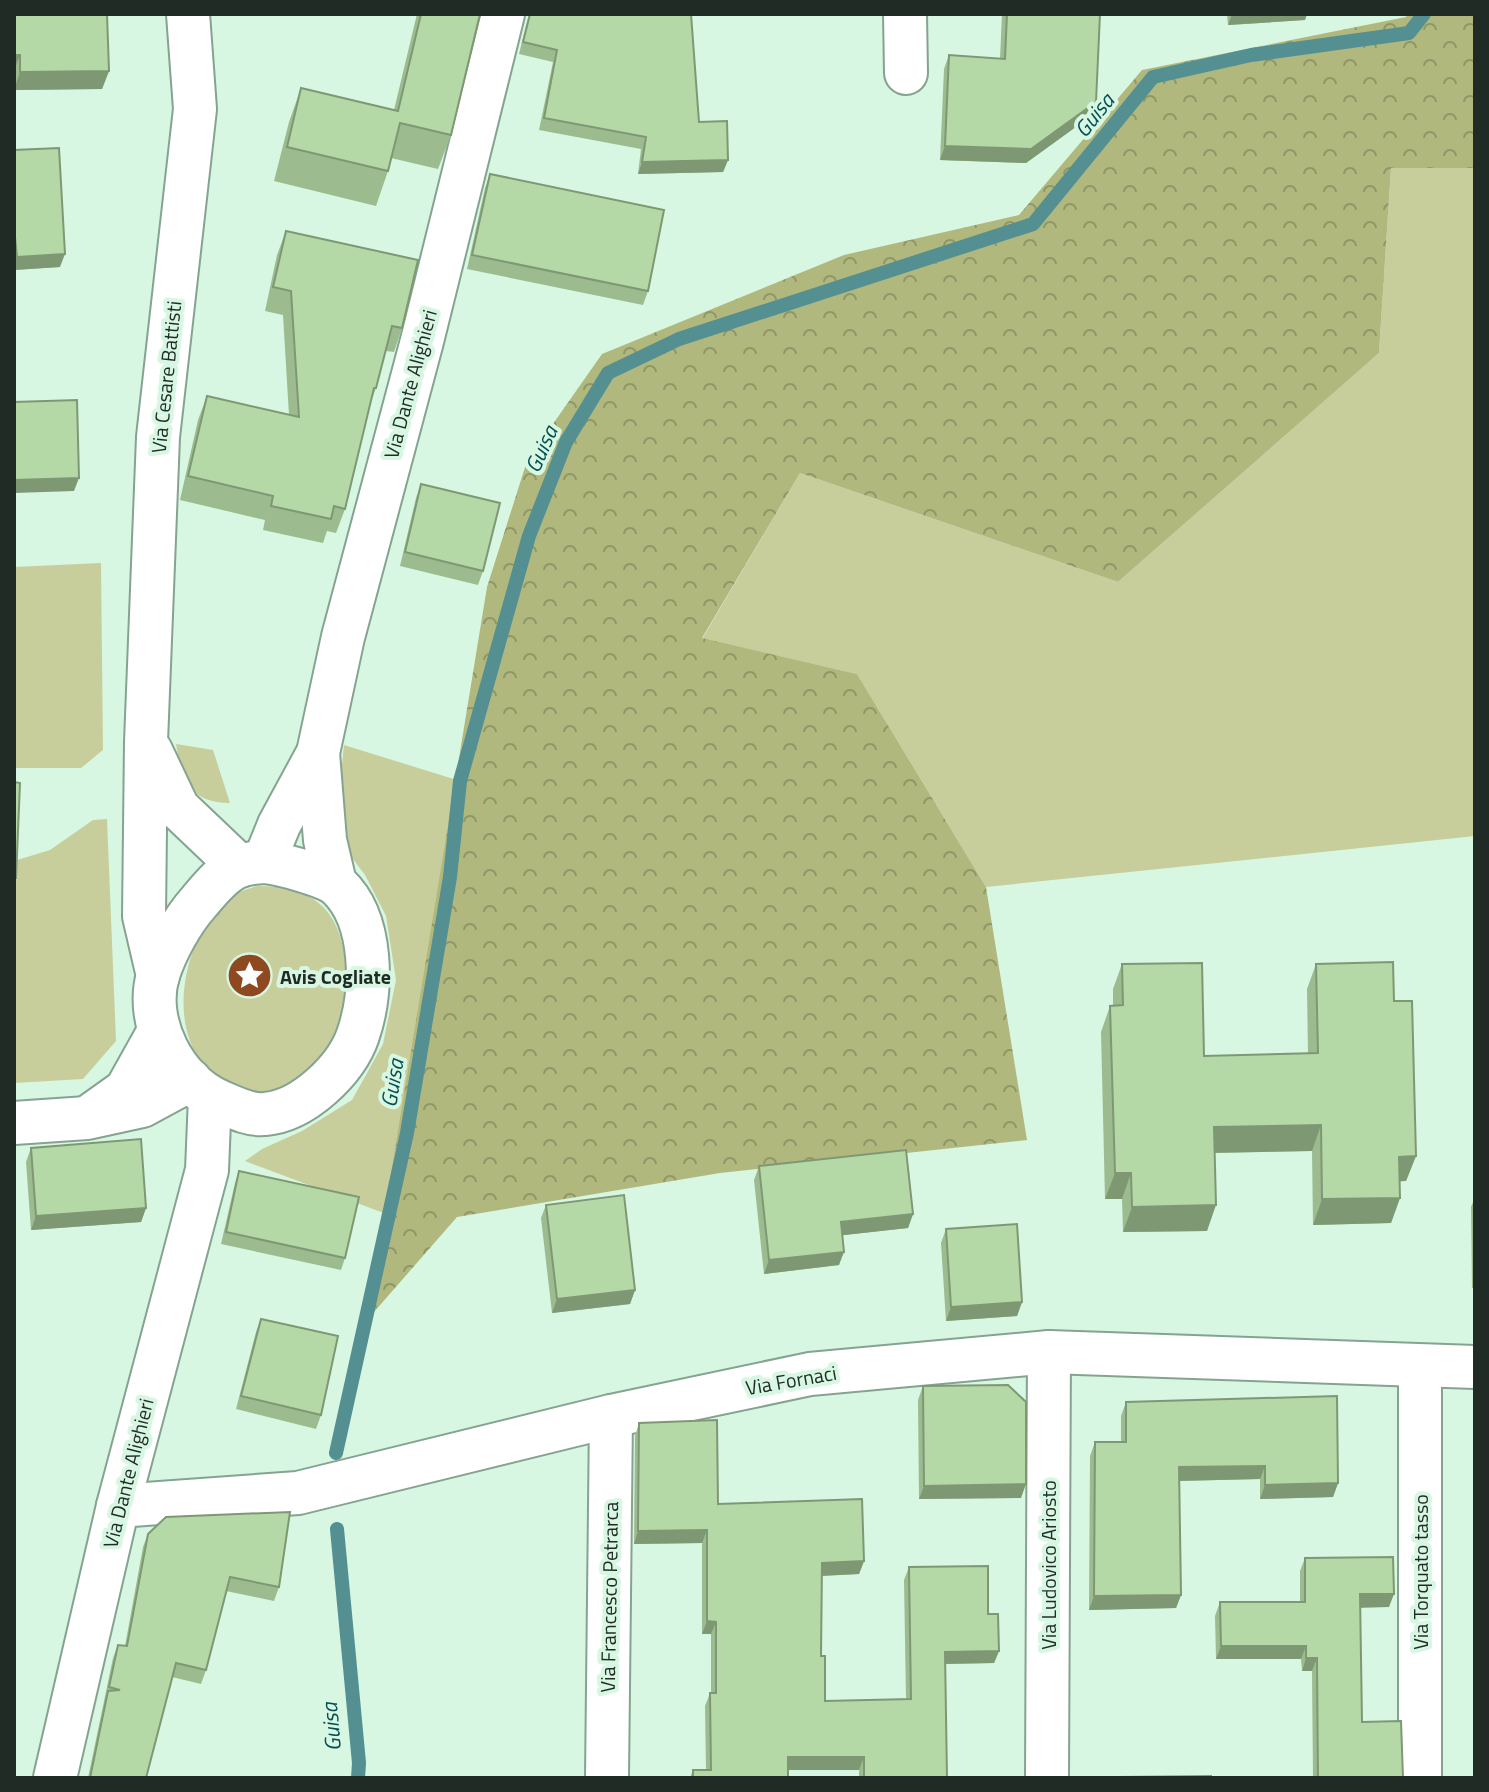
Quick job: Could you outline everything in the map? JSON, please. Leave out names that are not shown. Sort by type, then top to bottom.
[{"type":"street","name":"Via Cesare Battisti","points":[[158,976],[144,916],[146,742],[158,437],[195,109],[188,14]]},
{"type":"street","name":"Via Dante Alighieri","points":[[251,864],[279,825],[318,753],[343,637],[422,341],[503,14]]},
{"type":"street","points":[[905,14],[906,73]]},
{"type":"street","name":"Via Cesare Battisti","points":[[146,742],[178,808],[251,864]]},
{"type":"street","name":"Via Dante Alighieri","points":[[318,753],[325,840],[335,883]]},
{"type":"street","points":[[207,1170],[266,1114],[301,1102],[340,1069],[357,1037],[367,998],[362,933],[353,904],[335,883],[279,864],[251,864],[212,886],[186,917],[158,976],[156,1001],[159,1031],[172,1061],[200,1088],[247,1112],[266,1114]]},
{"type":"street","points":[[87,1118],[126,1090],[159,1031]]},
{"type":"street","name":"Via Dante Alighieri","points":[[55,1778],[118,1506],[207,1170],[200,1088]]},
{"type":"street","points":[[14,1123],[87,1118],[142,1106],[200,1088]]},
{"type":"street","name":"Via Fornaci","points":[[118,1506],[298,1493],[611,1416],[810,1374],[1049,1352],[1475,1367]]},
{"type":"street","name":"Via Ludovico Ariosto","points":[[1047,1778],[1049,1352]]},
{"type":"street","name":"Via Torquato tasso","points":[[1420,1366],[1420,1778]]},
{"type":"street","name":"Via Francesco Petrarca","points":[[607,1778],[611,1416]]},
{"type":"green space","points":[[1408,14],[1475,14],[1475,168],[1391,168],[1379,353],[1118,582],[800,473],[702,638],[857,674],[986,887],[1027,1140],[720,1173],[457,1217],[367,1320],[487,587],[527,461],[602,354],[844,255],[1019,215],[1142,70],[1406,17]]},
{"type":"green space","points":[[1391,168],[1475,168],[1475,836],[986,887],[857,674],[702,639],[800,473],[1118,582],[1379,353]]},
{"type":"green space","points":[[101,563],[103,750],[81,768],[14,768],[14,567]]},
{"type":"green space","points":[[176,744],[213,750],[230,803],[216,802],[196,794],[181,768]]},
{"type":"green space","points":[[344,745],[460,781],[389,1215],[245,1161],[352,1100],[383,1044],[396,980],[386,916],[365,875],[347,851],[338,804]]},
{"type":"green space","points":[[107,819],[116,1041],[83,1079],[14,1083],[14,861],[50,850],[93,820]]},
{"type":"green space","points":[[257,886],[294,890],[320,904],[337,928],[347,975],[342,1023],[327,1056],[287,1088],[265,1093],[236,1087],[211,1072],[196,1054],[187,1033],[184,1010],[185,985],[198,938],[228,898]]},
{"type":"building","points":[[14,14],[107,14],[109,71],[20,72],[20,55],[14,55]]},
{"type":"building","points":[[421,14],[480,14],[451,135],[400,123],[388,171],[287,147],[301,88],[398,111]]},
{"type":"building","points":[[530,14],[691,14],[699,122],[727,121],[728,160],[642,162],[646,137],[544,118],[557,50],[523,42]]},
{"type":"building","points":[[1007,14],[1100,14],[1096,102],[1031,149],[945,146],[949,55],[1005,59]]},
{"type":"building","points":[[59,148],[65,254],[17,257],[14,150]]},
{"type":"building","points":[[490,174],[664,210],[648,291],[472,255]]},
{"type":"building","points":[[286,231],[418,260],[402,328],[392,326],[345,509],[334,506],[331,519],[271,506],[273,496],[188,476],[207,396],[299,417],[291,291],[273,287]]},
{"type":"building","points":[[77,400],[79,478],[14,480],[14,402]]},
{"type":"building","points":[[421,484],[500,503],[483,571],[405,552]]},
{"type":"building","points":[[14,782],[20,783],[16,878],[14,878]]},
{"type":"building","points":[[1393,962],[1394,1001],[1412,1001],[1416,1156],[1399,1157],[1400,1198],[1322,1199],[1321,1125],[1214,1127],[1216,1205],[1132,1207],[1131,1173],[1115,1173],[1110,1006],[1123,1005],[1122,964],[1202,963],[1204,1056],[1318,1053],[1316,964]]},
{"type":"building","points":[[141,1139],[146,1208],[36,1216],[31,1148]]},
{"type":"building","points":[[906,1150],[913,1214],[841,1222],[844,1252],[769,1260],[759,1166]]},
{"type":"building","points":[[239,1171],[359,1197],[345,1258],[226,1232]]},
{"type":"building","points":[[624,1195],[635,1290],[557,1299],[546,1205]]},
{"type":"building","points":[[1017,1224],[1022,1302],[951,1307],[946,1229]]},
{"type":"building","points":[[261,1319],[338,1336],[321,1415],[241,1396]]},
{"type":"building","points":[[1008,1385],[1026,1402],[1026,1484],[924,1486],[923,1386]]},
{"type":"building","points":[[1337,1396],[1338,1483],[1265,1485],[1265,1466],[1179,1467],[1181,1595],[1094,1596],[1095,1442],[1126,1442],[1126,1402]]},
{"type":"building","points":[[717,1420],[718,1504],[862,1499],[864,1561],[822,1563],[821,1656],[825,1656],[825,1701],[911,1699],[909,1567],[988,1566],[988,1614],[998,1614],[999,1651],[945,1652],[947,1778],[864,1778],[864,1757],[788,1757],[788,1778],[693,1778],[693,1770],[711,1770],[710,1693],[716,1693],[716,1622],[707,1621],[707,1530],[638,1531],[639,1423]]},
{"type":"building","points":[[290,1512],[279,1587],[230,1577],[206,1670],[176,1663],[146,1778],[90,1778],[108,1691],[120,1690],[109,1687],[118,1645],[127,1646],[148,1534],[166,1517]]},
{"type":"building","points":[[1393,1557],[1394,1594],[1360,1594],[1362,1722],[1401,1721],[1403,1778],[1318,1778],[1317,1658],[1306,1658],[1306,1646],[1221,1646],[1220,1602],[1305,1602],[1305,1558]]},
{"type":"building","points":[[1118,1777],[1211,1778],[1118,1778]]},
{"type":"waterway","name":"Guisa","points":[[336,1453],[407,1133],[450,877],[460,781],[529,536],[566,442],[608,373],[679,339],[1033,224],[1153,77],[1251,55],[1409,33],[1424,14]]},
{"type":"waterway","name":"Guisa","points":[[337,1529],[358,1778]]},
{"type":"place","name":"Avis Cogliate","points":[[249,976]]}]
